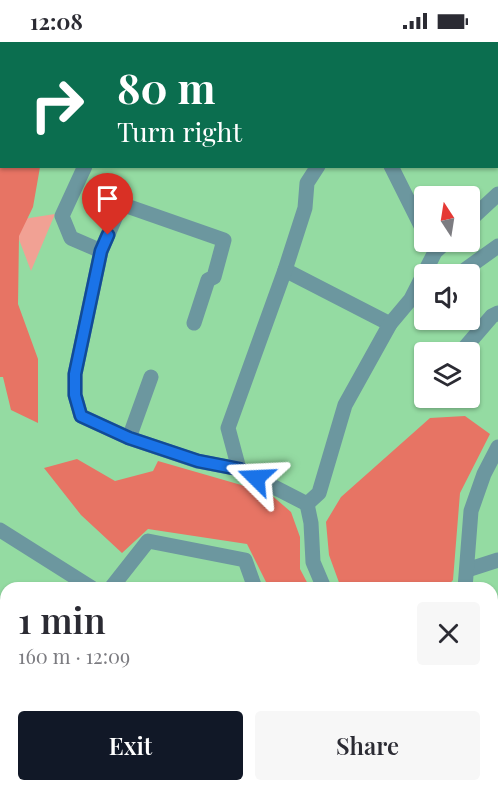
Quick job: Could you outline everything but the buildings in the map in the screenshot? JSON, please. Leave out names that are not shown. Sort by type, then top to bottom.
[{"type":"street","points":[[84,168],[62,216],[71,238],[101,251]]},
{"type":"street","points":[[239,469],[228,428],[305,208],[307,183],[317,168]]},
{"type":"street","points":[[392,168],[414,212]]},
{"type":"street","points":[[480,211],[498,194]]},
{"type":"street","points":[[194,322],[208,280],[214,277],[224,240],[121,204],[101,251],[75,374],[75,395],[81,416],[129,438],[198,461],[239,469],[307,504]]},
{"type":"street","points":[[473,264],[498,246]]},
{"type":"street","points":[[285,270],[390,324]]},
{"type":"street","points":[[307,504],[319,493],[345,405],[390,324],[414,301]]},
{"type":"street","points":[[470,342],[492,316],[498,313]]},
{"type":"street","points":[[129,438],[151,377]]},
{"type":"street","points":[[466,582],[471,511],[484,474],[498,447]]},
{"type":"street","points":[[307,504],[313,562],[321,582]]},
{"type":"street","points":[[0,530],[82,582]]},
{"type":"street","points":[[116,582],[148,541],[245,560],[253,582]]},
{"type":"street","points":[[467,570],[498,560]]},
{"type":"shaded area","points":[[0,168],[40,168],[33,207],[19,236],[18,304],[38,359],[38,423],[11,410],[3,377],[0,377]]},
{"type":"shaded area","points":[[55,214],[31,271],[15,229],[23,219]]},
{"type":"shaded area","points":[[465,416],[490,434],[460,493],[453,580],[451,582],[339,582],[329,555],[326,522],[341,497],[430,418]]},
{"type":"shaded area","points":[[77,459],[115,481],[153,471],[158,461],[269,493],[291,512],[300,537],[300,569],[307,582],[266,582],[247,544],[148,529],[122,553],[81,515],[44,468]]},
{"type":"route","points":[[108,235],[101,251],[75,374],[75,395],[81,416],[129,438],[198,461],[239,469],[256,478]]}]
